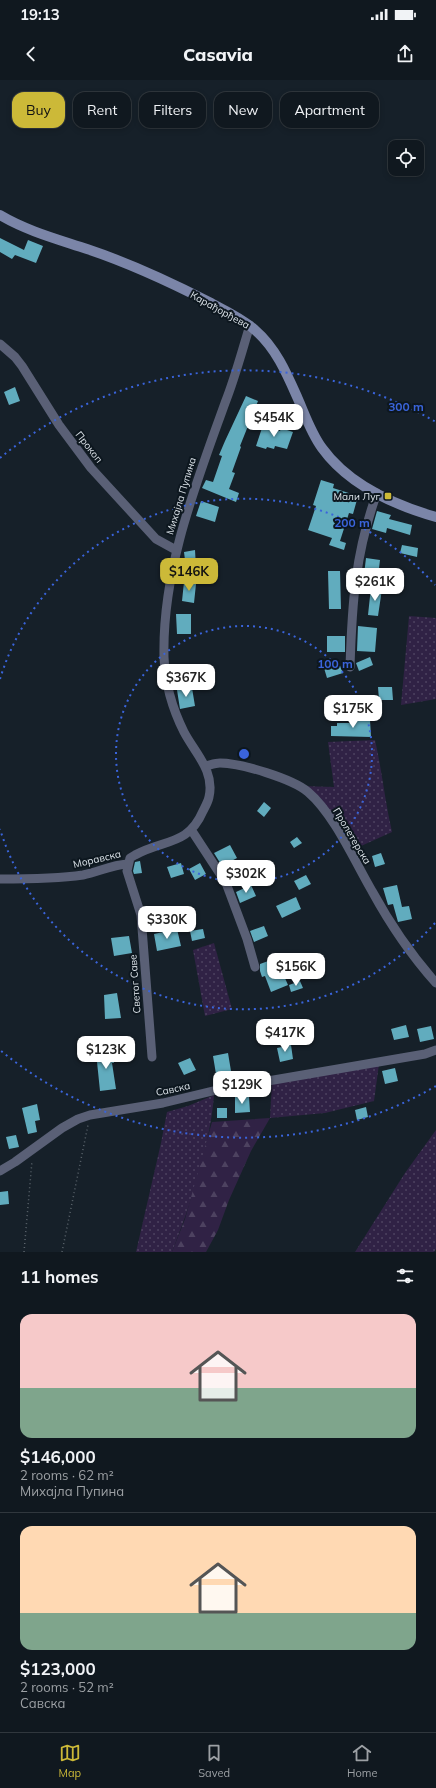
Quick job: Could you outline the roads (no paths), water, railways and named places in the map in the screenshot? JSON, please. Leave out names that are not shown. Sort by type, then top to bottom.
[{"type":"street","name":"Карађорђева","points":[[0,215],[29,230],[131,266],[193,294],[250,325],[267,342],[278,358],[321,446],[341,469],[377,493],[411,509],[436,517]]},
{"type":"street","name":"Михајла Пупина","points":[[205,766],[184,732],[172,703],[165,672],[164,623],[176,550],[208,448],[226,403],[250,325]]},
{"type":"street","name":"Прокоп","points":[[0,344],[15,357],[22,366],[59,425],[91,468],[156,539],[176,550]]},
{"type":"street","points":[[350,667],[356,573],[367,520],[377,493]]},
{"type":"street","name":"Пролетерска","points":[[205,766],[219,763],[271,775],[301,786],[310,794],[343,838],[372,892],[412,954],[436,983]]},
{"type":"street","points":[[205,766],[210,778],[209,797],[200,818],[192,831],[226,883],[247,939],[255,967]]},
{"type":"street","name":"Моравска","points":[[0,879],[60,878],[85,874],[118,864],[127,864],[130,858],[140,852],[180,838],[192,831]]},
{"type":"street","name":"Светог Саве","points":[[127,864],[126,871],[141,915],[152,1057]]},
{"type":"street","name":"Савска","points":[[0,1171],[73,1121],[90,1115],[163,1103],[221,1088],[425,1054],[436,1050]]},
{"type":"place","name":"Мали Луг","points":[[388,496]]}]
